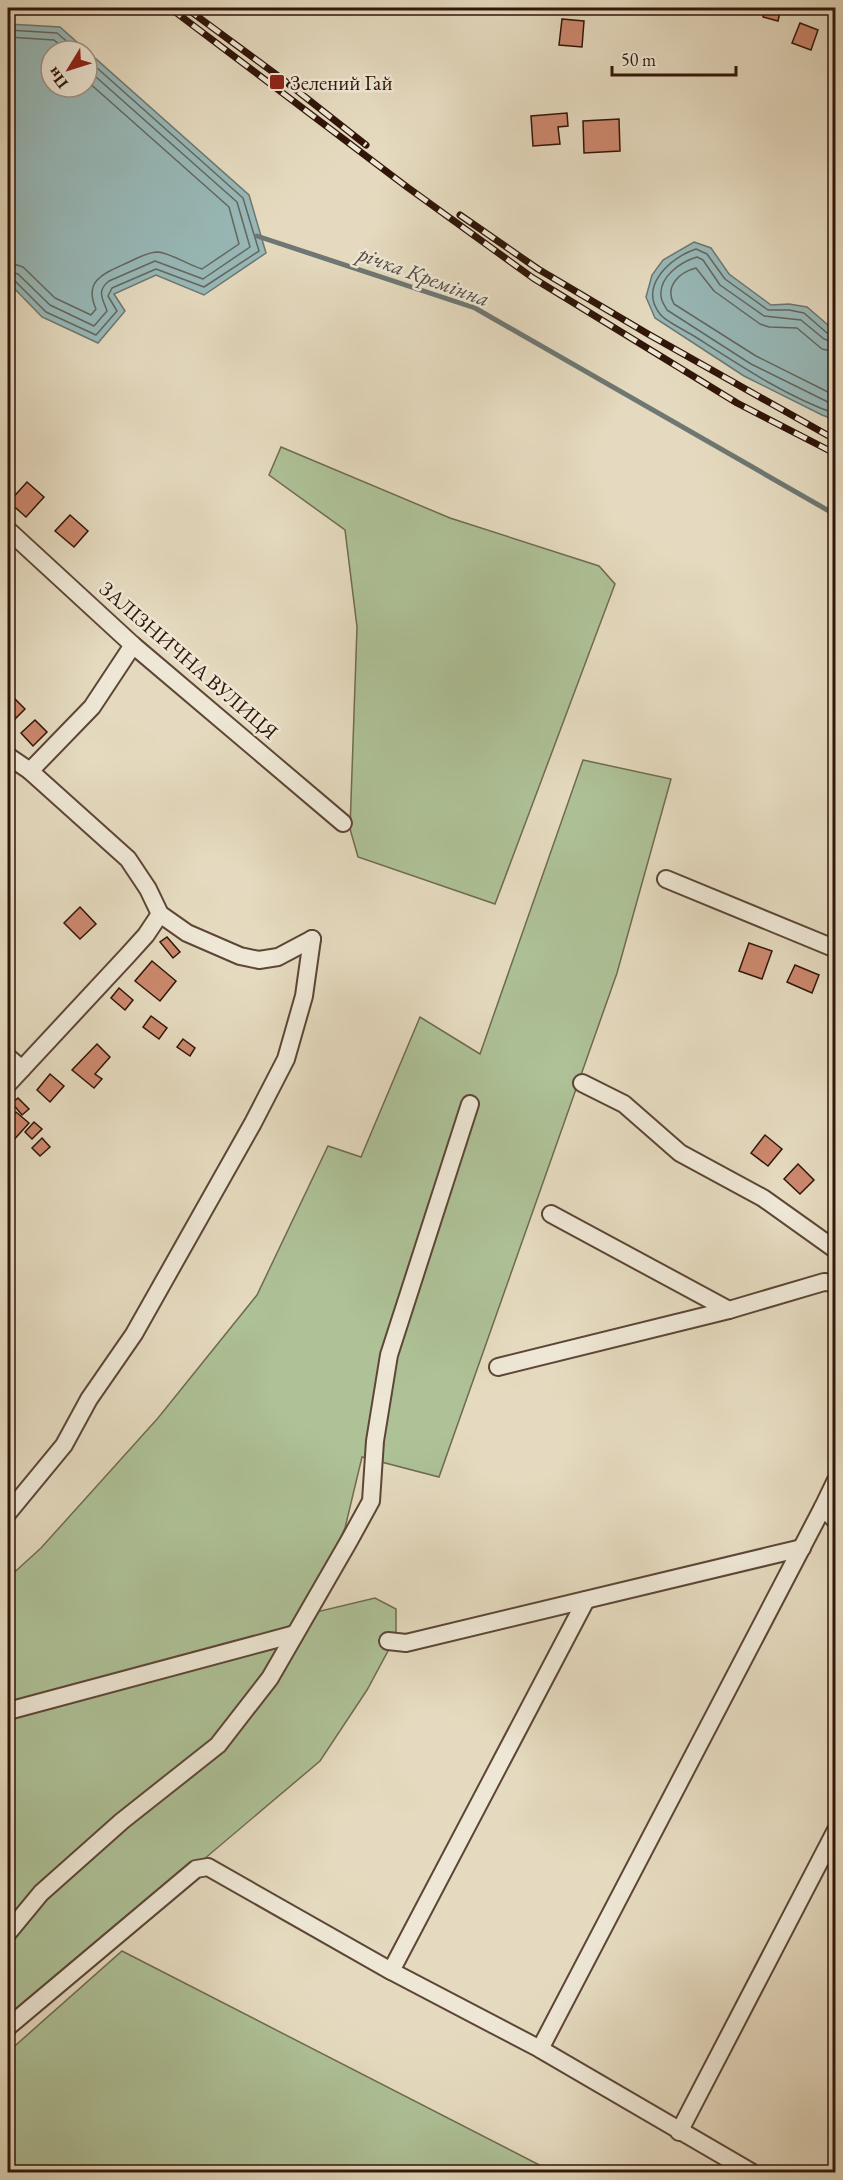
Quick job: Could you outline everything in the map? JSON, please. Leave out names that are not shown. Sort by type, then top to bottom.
[{"type":"street","name":"ЗАЛІЗНИЧНА ВУЛИЦЯ","points":[[8,530],[133,645],[343,823]]},
{"type":"street","points":[[30,771],[92,707],[133,645]]},
{"type":"street","points":[[8,756],[30,771],[128,859],[148,889],[160,914],[187,933],[240,956],[259,960],[278,957],[312,939],[304,996],[286,1059],[253,1123],[134,1334],[88,1399],[64,1445],[8,1513]]},
{"type":"street","points":[[666,879],[836,949]]},
{"type":"street","points":[[8,1084],[134,949],[160,914]]},
{"type":"street","points":[[8,1057],[22,1069]]},
{"type":"street","points":[[582,1083],[624,1104],[680,1153],[763,1198],[836,1250]]},
{"type":"street","points":[[8,1933],[41,1893],[122,1821],[218,1745],[270,1678],[371,1501],[375,1441],[389,1355],[470,1104]]},
{"type":"street","points":[[551,1214],[729,1310]]},
{"type":"street","points":[[498,1367],[729,1310],[824,1282],[836,1283]]},
{"type":"street","points":[[540,2049],[836,1480]]},
{"type":"street","points":[[823,1507],[836,1521]]},
{"type":"street","points":[[388,1641],[406,1643],[802,1548]]},
{"type":"street","points":[[391,1971],[586,1600]]},
{"type":"street","points":[[8,1711],[295,1634]]},
{"type":"street","points":[[679,2132],[836,1830]]},
{"type":"street","points":[[8,2027],[196,1869],[208,1867],[391,1971],[540,2049],[751,2172]]},
{"type":"green space","points":[[281,447],[450,518],[599,566],[615,584],[495,904],[358,857],[350,829],[357,627],[345,530],[269,475]]},
{"type":"green space","points":[[583,760],[671,779],[617,973],[439,1477],[362,1457],[345,1528],[304,1615],[375,1598],[396,1609],[396,1636],[367,1690],[320,1761],[74,1969],[8,2031],[8,1578],[41,1548],[158,1418],[257,1295],[328,1146],[361,1157],[420,1017],[480,1054]]},
{"type":"green space","points":[[122,1951],[553,2172],[8,2172],[8,2052]]},
{"type":"water","points":[[8,24],[60,27],[74,39],[39,39],[39,99],[99,99],[99,62],[249,195],[266,253],[204,295],[156,275],[114,294],[125,311],[98,343],[42,317],[8,282]]},
{"type":"water","points":[[694,242],[711,248],[729,274],[771,305],[789,304],[807,307],[835,331],[835,420],[744,376],[655,318],[646,297],[652,275],[663,260]]},
{"type":"building","points":[[765,8],[781,8],[778,21],[763,17]]},
{"type":"building","points":[[562,19],[584,21],[582,47],[559,45]]},
{"type":"building","points":[[800,23],[818,30],[811,50],[792,43]]},
{"type":"building","points":[[567,113],[568,126],[558,127],[560,144],[533,146],[531,116]]},
{"type":"building","points":[[619,119],[620,151],[584,153],[583,121]]},
{"type":"building","points":[[27,482],[44,497],[26,517],[9,502]]},
{"type":"building","points":[[70,515],[88,531],[74,547],[55,531]]},
{"type":"building","points":[[8,692],[25,709],[9,725],[8,723]]},
{"type":"building","points":[[35,720],[47,732],[33,746],[21,733]]},
{"type":"building","points":[[80,907],[96,924],[80,939],[64,923]]},
{"type":"building","points":[[167,937],[180,952],[173,958],[160,942]]},
{"type":"building","points":[[749,943],[772,951],[762,979],[739,971]]},
{"type":"building","points":[[152,961],[176,981],[160,1001],[135,981]]},
{"type":"building","points":[[795,965],[819,975],[812,993],[787,982]]},
{"type":"building","points":[[119,988],[133,1000],[125,1010],[111,998]]},
{"type":"building","points":[[151,1016],[167,1028],[159,1039],[143,1027]]},
{"type":"building","points":[[183,1039],[195,1048],[190,1056],[177,1047]]},
{"type":"building","points":[[97,1044],[110,1057],[95,1074],[102,1079],[94,1088],[72,1070]]},
{"type":"building","points":[[50,1074],[64,1086],[50,1102],[37,1090]]},
{"type":"building","points":[[18,1098],[29,1109],[22,1115],[12,1103]]},
{"type":"building","points":[[16,1112],[29,1123],[12,1142],[8,1138],[8,1122]]},
{"type":"building","points":[[34,1122],[42,1129],[32,1139],[25,1132]]},
{"type":"building","points":[[765,1135],[782,1149],[768,1166],[751,1153]]},
{"type":"building","points":[[42,1138],[50,1147],[40,1156],[32,1148]]},
{"type":"building","points":[[798,1164],[814,1180],[800,1194],[784,1179]]},
{"type":"waterway","name":"річка Кремінна","points":[[257,236],[475,308],[836,515]]},
{"type":"railway","points":[[170,8],[407,187],[533,278],[737,403],[836,454]]},
{"type":"railway","points":[[186,8],[281,78],[366,145]]},
{"type":"railway","points":[[460,215],[538,269],[836,440]]},
{"type":"place","name":"Зелений Гай","points":[[277,82]]}]
